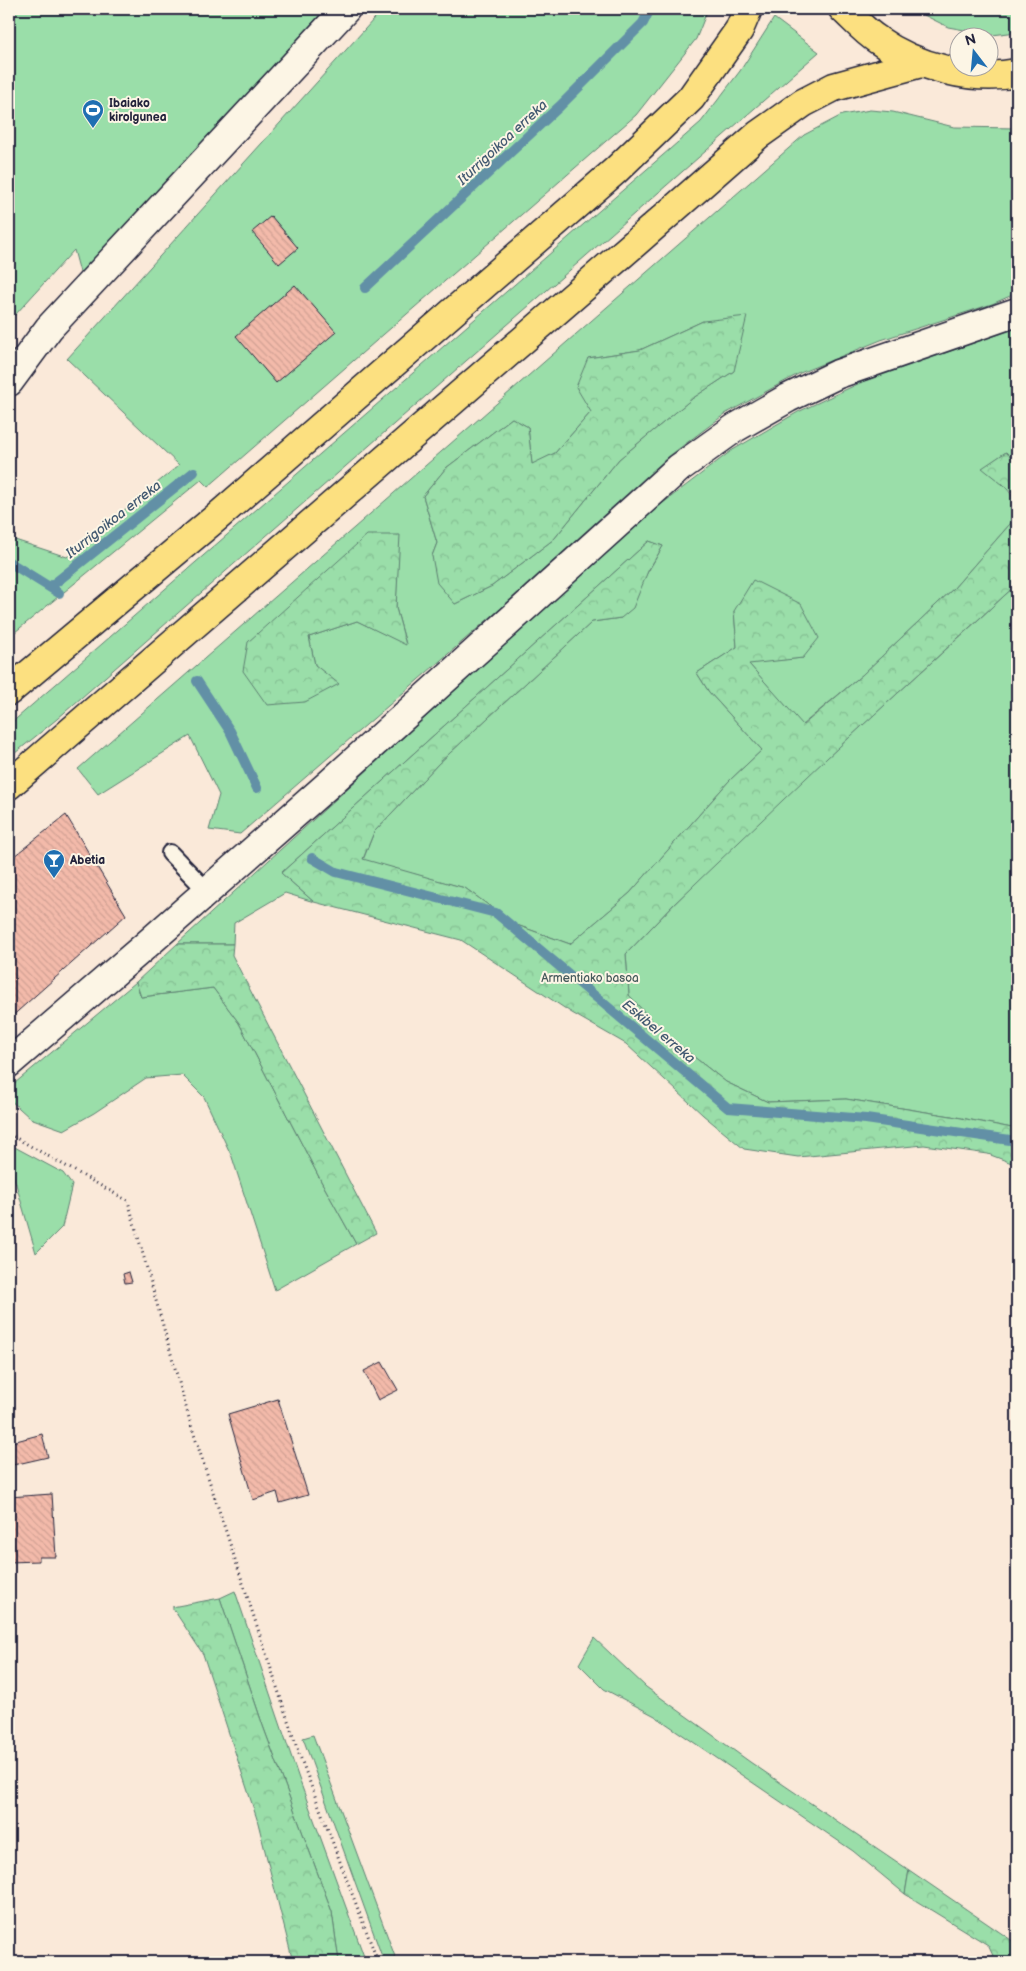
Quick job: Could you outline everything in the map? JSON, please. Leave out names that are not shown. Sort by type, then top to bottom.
[{"type":"highway","points":[[9,692],[224,511],[615,171],[691,98],[739,30],[748,9]]},
{"type":"highway","points":[[844,9],[877,40],[921,63],[964,74],[1008,75],[1017,73]]},
{"type":"highway","points":[[9,785],[758,135],[804,103],[834,87],[921,63]]},
{"type":"street","points":[[9,382],[49,328],[346,9]]},
{"type":"street","points":[[9,1063],[207,891],[679,468],[735,428],[788,398],[838,374],[1017,312]]},
{"type":"lane","points":[[170,852],[207,891]]},
{"type":"path","points":[[9,1134],[128,1201],[191,1425],[295,1741],[378,1962]]},
{"type":"green space","name":"Ibaiako kirolgunea","points":[[9,9],[325,9],[81,276],[74,250],[15,315],[9,311]]},
{"type":"green space","points":[[383,9],[708,9],[696,39],[636,115],[208,487],[201,480],[9,637],[9,538],[67,557],[179,465],[67,359]]},
{"type":"green space","points":[[912,9],[1017,9],[1017,32],[998,34],[998,28],[948,27]]},
{"type":"green space","points":[[774,18],[819,52],[57,719],[9,758],[9,725],[701,122],[740,71]]},
{"type":"green space","points":[[870,110],[893,112],[954,127],[1017,128],[1017,293],[992,304],[881,340],[800,373],[725,414],[668,457],[500,609],[240,834],[209,830],[219,795],[190,736],[98,794],[78,769],[804,135],[842,115]],"holes":[[[703,321],[734,371],[693,398],[619,459],[554,539],[492,586],[455,604],[432,556],[437,543],[423,496],[446,468],[512,418],[528,427],[532,465],[555,453],[591,412],[588,358],[640,350]],[[399,535],[396,608],[406,644],[357,621],[309,637],[315,665],[338,685],[248,642]]]},
{"type":"green space","points":[[747,316],[734,371],[693,398],[619,459],[554,539],[492,586],[455,604],[437,583],[432,556],[437,543],[423,496],[446,468],[512,418],[528,427],[532,464],[555,453],[591,412],[576,387],[588,358],[640,350],[703,321]]},
{"type":"green space","points":[[1017,328],[1017,463],[1006,452],[983,468],[1011,494],[1017,516],[954,588],[862,675],[802,725],[748,663],[803,658],[734,611],[737,647],[697,673],[709,692],[762,750],[729,781],[630,893],[570,944],[514,924],[465,888],[363,860],[374,832],[438,764],[592,622],[621,618],[663,546],[649,541],[281,873],[314,902],[285,893],[234,923],[233,944],[177,944],[646,516],[731,451],[798,412],[862,382]]},
{"type":"green space","points":[[1006,452],[1017,463],[1017,506],[1013,493],[982,468]]},
{"type":"green space","name":"Armentiako basoa","points":[[1017,516],[1017,584],[827,758],[673,905],[626,954],[629,995],[661,1031],[726,1082],[768,1102],[846,1099],[1017,1129],[1017,1165],[988,1154],[924,1145],[798,1157],[744,1149],[703,1115],[626,1044],[572,1013],[461,940],[314,902],[281,873],[649,541],[663,546],[648,571],[633,608],[621,618],[592,622],[438,764],[374,832],[363,859],[465,888],[514,924],[570,944],[630,893],[729,781],[762,750],[709,692],[697,673],[737,647],[734,611],[753,580],[801,604],[819,638],[803,658],[749,664],[803,725],[862,675],[954,588]]},
{"type":"green space","points":[[367,535],[400,535],[396,608],[406,645],[357,621],[309,637],[315,665],[339,684],[305,702],[267,705],[243,671],[248,642]]},
{"type":"green space","points":[[1017,584],[1017,1129],[846,1099],[768,1102],[726,1082],[661,1031],[629,995],[626,954],[673,905],[769,812]]},
{"type":"green space","points":[[177,944],[233,944],[232,955],[376,1233],[356,1244],[239,1023],[213,988],[141,997],[136,982]]},
{"type":"green space","points":[[136,982],[141,997],[213,988],[239,1023],[356,1244],[275,1290],[232,1157],[204,1097],[182,1075],[146,1078],[94,1113],[64,1130],[30,1118],[9,1099],[9,1088]]},
{"type":"green space","points":[[9,1144],[63,1173],[72,1185],[62,1227],[36,1253],[11,1167],[9,1167]]},
{"type":"green space","points":[[235,1591],[298,1776],[366,1962],[339,1962],[332,1912],[263,1726],[220,1598]]},
{"type":"green space","points":[[220,1598],[263,1726],[332,1912],[339,1962],[293,1962],[257,1819],[203,1654],[172,1607]]},
{"type":"green space","points":[[594,1638],[646,1687],[750,1762],[909,1870],[905,1894],[853,1851],[655,1716],[604,1689],[579,1664]]},
{"type":"green space","points":[[313,1735],[397,1962],[384,1962],[303,1738]]},
{"type":"green space","points":[[909,1870],[1017,1944],[1017,1962],[996,1962],[988,1945],[905,1894]]},
{"type":"building","points":[[271,216],[298,248],[279,264],[252,232]]},
{"type":"building","points":[[295,285],[336,332],[276,383],[236,336]]},
{"type":"building","points":[[66,815],[126,915],[9,1019],[9,860]]},
{"type":"building","points":[[129,1272],[132,1282],[125,1283],[123,1274]]},
{"type":"building","points":[[382,1362],[398,1390],[378,1400],[364,1371]]},
{"type":"building","points":[[278,1399],[308,1495],[280,1503],[277,1492],[253,1500],[228,1414]]},
{"type":"building","points":[[42,1434],[48,1457],[13,1465],[9,1443]]},
{"type":"building","points":[[52,1494],[56,1557],[39,1557],[39,1561],[9,1562],[9,1497]]},
{"type":"waterway","name":"Iturrigoikoa erreka","points":[[365,288],[560,106],[643,23],[650,9]]},
{"type":"waterway","name":"Iturrigoikoa erreka","points":[[50,587],[194,472]]},
{"type":"waterway","name":"Eskibel erreka","points":[[9,562],[59,593]]},
{"type":"waterway","name":"Eskibel erreka","points":[[197,681],[230,731],[257,788]]},
{"type":"waterway","name":"Eskibel erreka","points":[[312,858],[336,872],[496,913],[728,1108],[866,1119],[1017,1141]]},
{"type":"place","name":"Ibaiako kirolgunea","points":[[93,129]]},
{"type":"place","name":"Abetia","points":[[54,879]]}]
